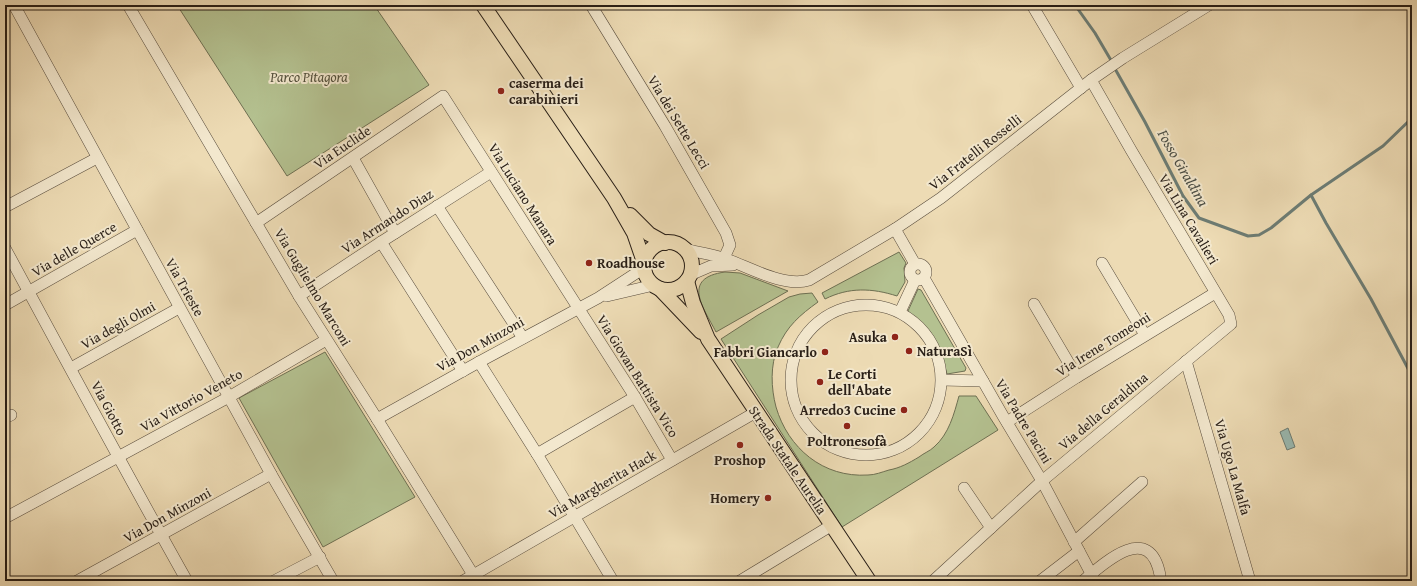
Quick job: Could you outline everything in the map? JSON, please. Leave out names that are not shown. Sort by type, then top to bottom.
[{"type":"main road","points":[[483,5],[614,198],[634,233],[647,278],[657,287],[665,290],[674,289],[679,287],[688,278],[691,261],[689,256],[677,244],[665,243],[652,249],[646,257],[644,265]]},
{"type":"main road","points":[[614,198],[642,228],[656,239],[665,243]]},
{"type":"main road","name":"Strada Statale Aurelia","points":[[688,278],[693,303],[708,339],[869,581]]},
{"type":"main road","name":"Strada Statale Aurelia","points":[[657,287],[708,339]]},
{"type":"street","name":"Via Trieste","points":[[14,5],[96,158],[228,397],[333,581]]},
{"type":"street","name":"Via Guglielmo Marconi","points":[[128,5],[299,296],[377,418],[476,578]]},
{"type":"street","name":"Via dei Sette Lecci","points":[[591,5],[665,126],[726,233],[730,245],[724,258]]},
{"type":"street","points":[[1032,5],[1081,88]]},
{"type":"street","name":"Via Fratelli Rosselli","points":[[683,249],[724,258],[783,280],[804,282],[895,229],[961,183],[1091,80],[1123,58],[1209,5]]},
{"type":"street","name":"Via Lina Cavalieri","points":[[1091,80],[1229,315],[1231,324],[1226,330],[1186,361]]},
{"type":"street","name":"Via Euclide","points":[[256,223],[443,96]]},
{"type":"street","name":"Via Luciano Manara","points":[[443,96],[578,308]]},
{"type":"street","points":[[5,207],[96,158]]},
{"type":"street","points":[[353,158],[395,233]]},
{"type":"street","name":"Via Armando Diaz","points":[[299,296],[491,172]]},
{"type":"street","points":[[437,206],[523,338]]},
{"type":"street","name":"Via Padre Pacini","points":[[895,229],[915,264],[920,264],[926,268],[927,273],[920,279],[1042,481],[1076,546],[1090,579]]},
{"type":"street","name":"Via delle Querce","points":[[5,305],[137,230]]},
{"type":"street","points":[[381,242],[463,371]]},
{"type":"street","name":"Via Giotto","points":[[5,248],[187,581]]},
{"type":"street","points":[[1102,262],[1145,335]]},
{"type":"street","name":"Via Don Minzoni","points":[[377,418],[598,298],[644,265]]},
{"type":"street","name":"Via Fratelli Rosselli","points":[[688,278],[711,266],[727,265],[748,267]]},
{"type":"street","points":[[900,312],[920,279]]},
{"type":"street","name":"Via Don Minzoni","points":[[598,298],[657,287]]},
{"type":"street","name":"Via Irene Tomeoni","points":[[1007,422],[1077,377],[1215,293]]},
{"type":"street","points":[[1034,304],[1077,377]]},
{"type":"street","points":[[854,305],[878,305],[900,312],[911,319],[929,339],[937,356],[942,380],[940,399],[929,423],[914,440],[900,448],[889,452],[864,456],[837,450],[819,439],[808,428],[794,401],[792,373],[800,345],[811,330],[832,313],[854,305]]},
{"type":"street","name":"Via degli Olmi","points":[[71,368],[179,308]]},
{"type":"street","name":"Via Giovan Battista Vico","points":[[578,308],[672,460]]},
{"type":"street","name":"Via Vittorio Veneto","points":[[5,518],[228,397],[326,340]]},
{"type":"street","name":"Via della Geraldina","points":[[934,581],[1042,481],[1186,361]]},
{"type":"street","name":"Via Ugo La Malfa","points":[[1186,361],[1250,581]]},
{"type":"street","points":[[479,362],[537,454],[613,581]]},
{"type":"street","points":[[942,380],[983,381]]},
{"type":"street","points":[[537,454],[634,397]]},
{"type":"street","name":"Via Margherita Hack","points":[[463,581],[476,578],[575,517],[756,412]]},
{"type":"street","name":"Via Don Minzoni","points":[[77,581],[271,474]]},
{"type":"street","points":[[1040,581],[1142,482]]},
{"type":"street","points":[[964,488],[991,528]]},
{"type":"street","points":[[740,581],[832,525]]},
{"type":"street","points":[[1090,579],[1117,556],[1133,548],[1147,550],[1158,567],[1160,575]]},
{"type":"street","points":[[274,581],[320,557]]},
{"type":"green space","name":"Parco Pitagora","points":[[177,5],[374,5],[429,85],[287,176]]},
{"type":"green space","points":[[899,252],[906,263],[904,268],[905,282],[897,296],[879,291],[861,290],[843,292],[825,299],[822,293]]},
{"type":"green space","points":[[725,272],[740,273],[788,291],[716,332],[702,304],[699,295],[699,287],[703,280],[711,275]]},
{"type":"green space","points":[[918,289],[921,290],[966,368],[965,371],[947,374],[940,350],[931,333],[908,311]]},
{"type":"green space","points":[[812,293],[818,302],[800,316],[786,333],[775,354],[772,377],[774,400],[782,422],[789,435],[810,458],[822,466],[852,475],[868,475],[901,467],[931,450],[944,436],[959,396],[976,396],[998,430],[842,527],[721,339],[789,297]]},
{"type":"green space","points":[[325,352],[415,497],[323,547],[239,398]]},
{"type":"water","points":[[1288,428],[1295,447],[1287,450],[1280,432]]},
{"type":"waterway","name":"Fosso Giraldina","points":[[1075,5],[1095,33],[1112,62]]},
{"type":"waterway","name":"Fosso Giraldina","points":[[1114,67],[1145,122],[1183,196],[1199,218],[1248,236],[1259,235],[1271,228],[1311,195],[1371,299],[1412,376]]},
{"type":"waterway","points":[[1311,195],[1383,146],[1412,118]]},
{"type":"place","name":"caserma dei carabinieri","points":[[501,91]]},
{"type":"place","name":"Roadhouse","points":[[589,263]]},
{"type":"place","name":"Asuka","points":[[895,337]]},
{"type":"place","name":"NaturaSì","points":[[909,351]]},
{"type":"place","name":"Fabbri Giancarlo","points":[[825,352]]},
{"type":"place","name":"Le Corti dell'Abate","points":[[820,382]]},
{"type":"place","name":"Arredo3 Cucine","points":[[904,410]]},
{"type":"place","name":"Poltronesofà","points":[[847,426]]},
{"type":"place","name":"Proshop","points":[[740,445]]},
{"type":"place","name":"Homery","points":[[768,498]]}]
